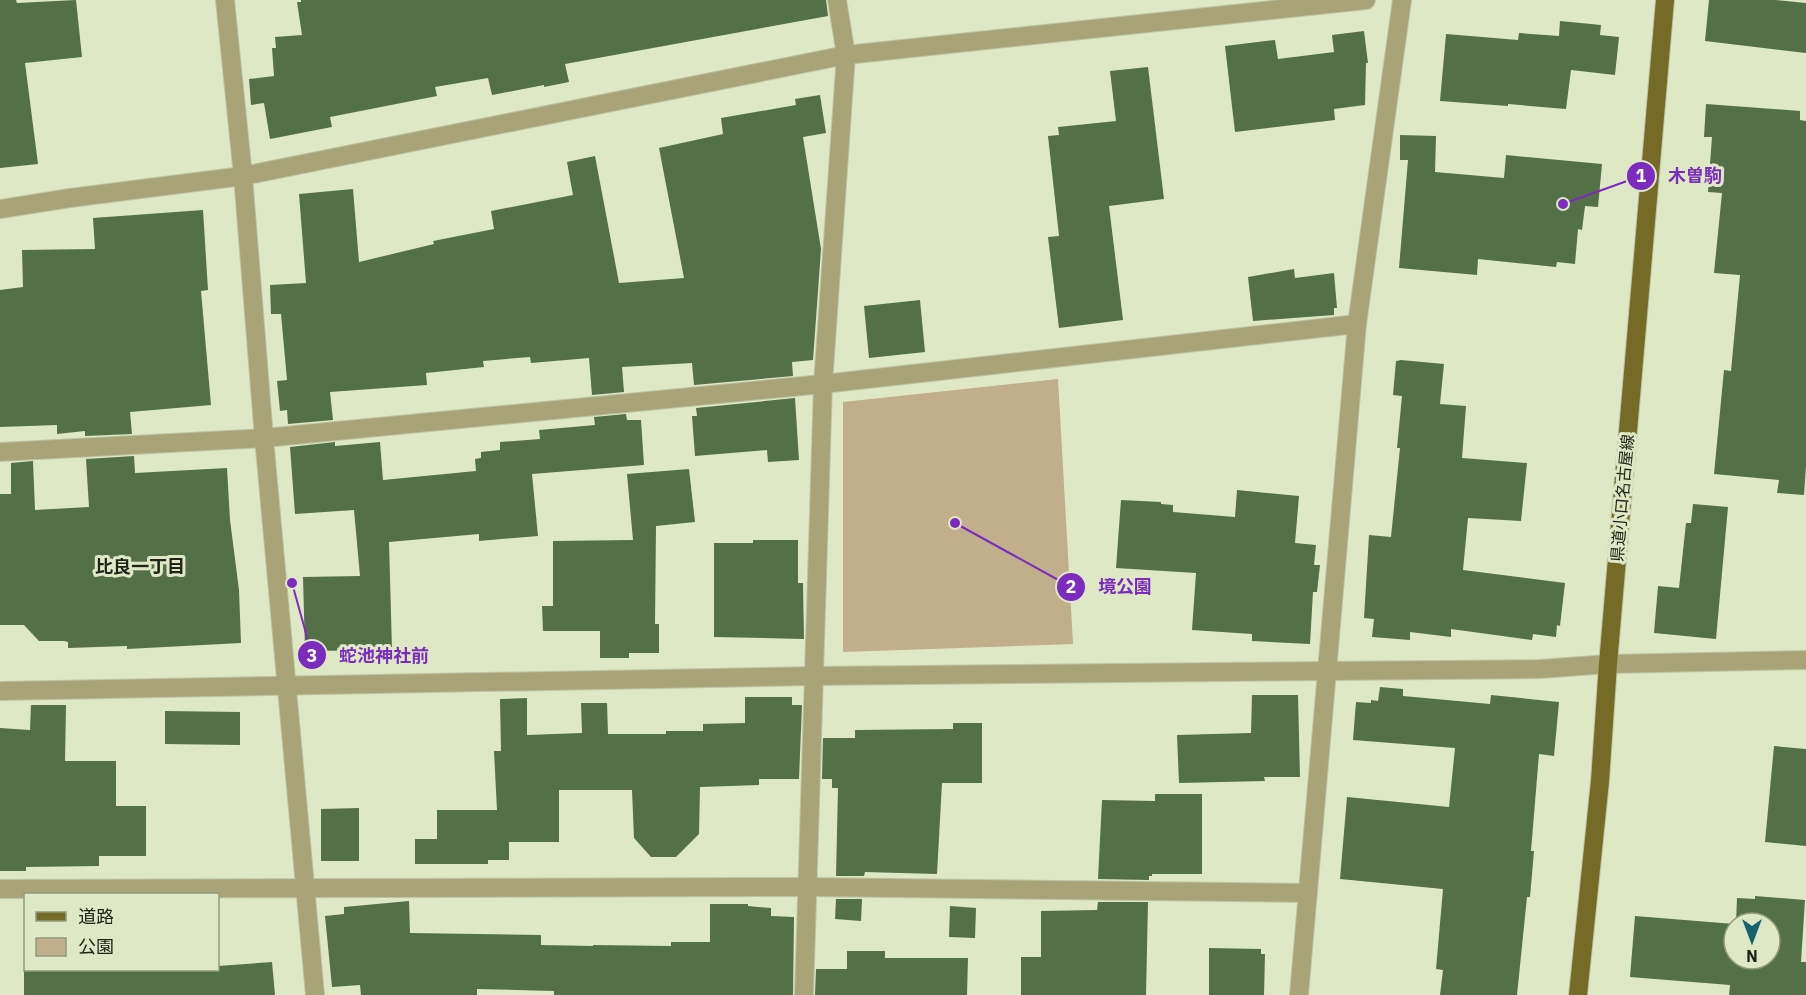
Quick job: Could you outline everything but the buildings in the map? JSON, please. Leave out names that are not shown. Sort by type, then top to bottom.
[{"type":"main road","name":"県道小口名古屋線","points":[[1578,995],[1600,780],[1665,0]]},
{"type":"street","points":[[225,0],[243,176],[264,438],[315,995]]},
{"type":"street","points":[[804,995],[823,384],[846,55],[837,0]]},
{"type":"street","points":[[0,209],[243,176],[846,55],[1366,0]]},
{"type":"street","points":[[1299,995],[1358,324],[1402,0]]},
{"type":"street","points":[[0,452],[264,438],[823,384],[1358,324]]},
{"type":"street","points":[[0,691],[813,676],[1540,669],[1608,664],[1806,660]]},
{"type":"street","points":[[0,889],[807,887],[1308,893]]},
{"type":"green space","points":[[1058,379],[1073,644],[843,652],[843,402]]},
{"type":"place","name":"木曽駒","points":[[1563,204]]},
{"type":"place","name":"境公園","points":[[955,523]]},
{"type":"place","name":"蛇池神社前","points":[[292,583]]},
{"type":"district","name":"比良一丁目","points":[[140,566]]}]
